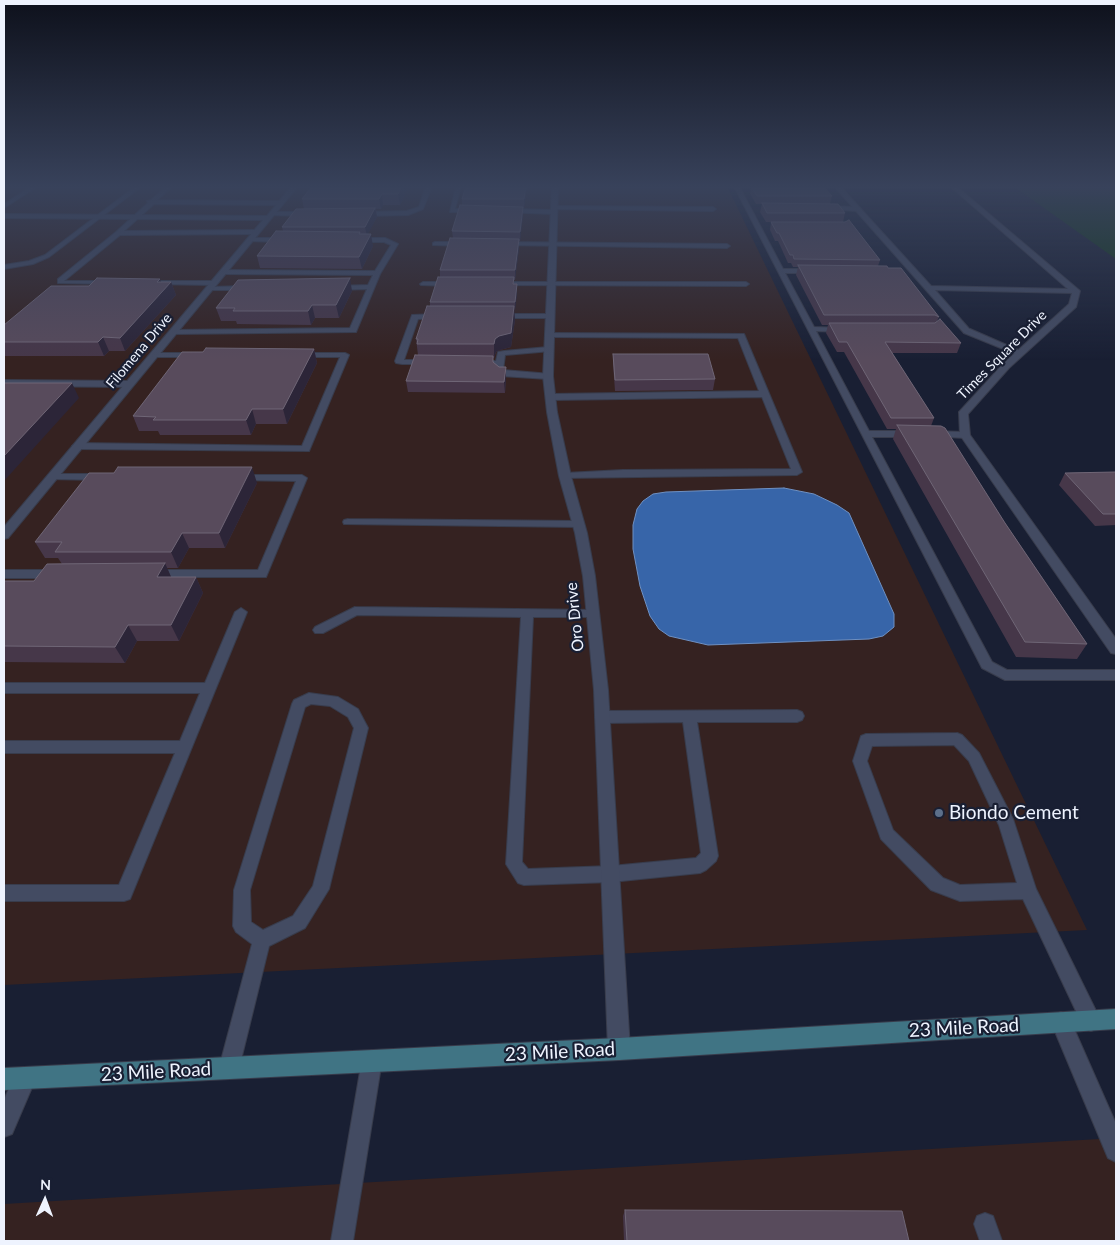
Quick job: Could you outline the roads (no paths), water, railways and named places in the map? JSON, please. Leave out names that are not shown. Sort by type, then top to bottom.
[{"type":"main road","name":"23 Mile Road","points":[[14,1079],[619,1049],[1116,1020]]},
{"type":"street","name":"Filomena Drive","points":[[4,535],[247,244]]},
{"type":"street","name":"Oro Drive","points":[[552,244],[548,376],[564,476],[578,524],[589,576],[593,613],[602,717],[619,1049]]},
{"type":"street","points":[[890,244],[967,330]]},
{"type":"street","points":[[1021,244],[1076,291]]},
{"type":"street","points":[[928,288],[1076,291]]},
{"type":"street","name":"Times Square Drive","points":[[965,435],[963,414],[1021,353],[1073,305],[1076,291]]},
{"type":"street","points":[[965,435],[1116,649]]},
{"type":"street","points":[[1061,1022],[1116,1150]]},
{"type":"street","points":[[4,1126],[14,1079]]},
{"type":"lane","points":[[4,267],[31,263],[47,256],[62,244]]},
{"type":"lane","points":[[104,244],[60,280],[60,282],[115,283]]},
{"type":"lane","points":[[173,332],[349,331],[355,328],[376,273],[381,269],[395,244]]},
{"type":"lane","points":[[561,244],[727,246]]},
{"type":"lane","points":[[767,244],[987,665],[1005,675],[1116,674]]},
{"type":"lane","points":[[781,271],[820,271]]},
{"type":"lane","points":[[223,272],[376,273]]},
{"type":"lane","points":[[145,283],[256,288]]},
{"type":"lane","points":[[423,284],[462,284]]},
{"type":"lane","points":[[492,284],[746,284]]},
{"type":"lane","points":[[323,288],[371,287]]},
{"type":"lane","points":[[441,362],[402,362],[399,360],[415,317],[447,316]]},
{"type":"lane","points":[[484,316],[550,316]]},
{"type":"lane","points":[[811,329],[848,330]]},
{"type":"lane","points":[[967,330],[1021,353]]},
{"type":"lane","points":[[549,335],[741,336],[797,472],[622,473],[564,476]]},
{"type":"lane","points":[[548,349],[501,354],[499,371],[501,373],[548,376]]},
{"type":"lane","points":[[154,355],[202,355]]},
{"type":"lane","points":[[78,446],[306,448],[345,355],[288,355]]},
{"type":"lane","points":[[471,362],[500,363]]},
{"type":"lane","points":[[4,382],[130,384]]},
{"type":"lane","points":[[551,396],[764,394]]},
{"type":"lane","points":[[866,434],[965,435]]},
{"type":"lane","points":[[52,477],[109,477]]},
{"type":"lane","points":[[143,574],[262,574],[302,478],[225,478]]},
{"type":"lane","points":[[348,522],[578,524]]},
{"type":"lane","points":[[4,574],[63,574]]},
{"type":"lane","points":[[319,630],[355,611],[593,613]]},
{"type":"lane","points":[[4,893],[124,892],[242,612]]},
{"type":"lane","points":[[527,612],[514,864],[524,877],[611,874],[700,864],[710,856],[689,717]]},
{"type":"lane","points":[[4,688],[209,688]]},
{"type":"lane","points":[[229,1068],[262,940],[299,922],[321,889],[361,728],[353,712],[333,701],[309,698],[300,704],[242,890],[242,926],[262,940]]},
{"type":"lane","points":[[602,717],[797,716]]},
{"type":"lane","points":[[1028,891],[960,893],[937,884],[887,834],[860,761],[866,740],[957,740],[974,757],[1007,824],[1028,891],[1091,1021]]},
{"type":"lane","points":[[4,747],[185,747]]},
{"type":"lane","points":[[342,1241],[372,1060]]},
{"type":"water","points":[[784,488],[814,494],[849,513],[894,614],[894,627],[883,636],[869,639],[708,645],[669,636],[659,629],[650,616],[640,586],[633,549],[633,525],[637,509],[643,501],[653,494],[666,492]]},
{"type":"place","name":"Biondo Cement","points":[[939,813]]}]
